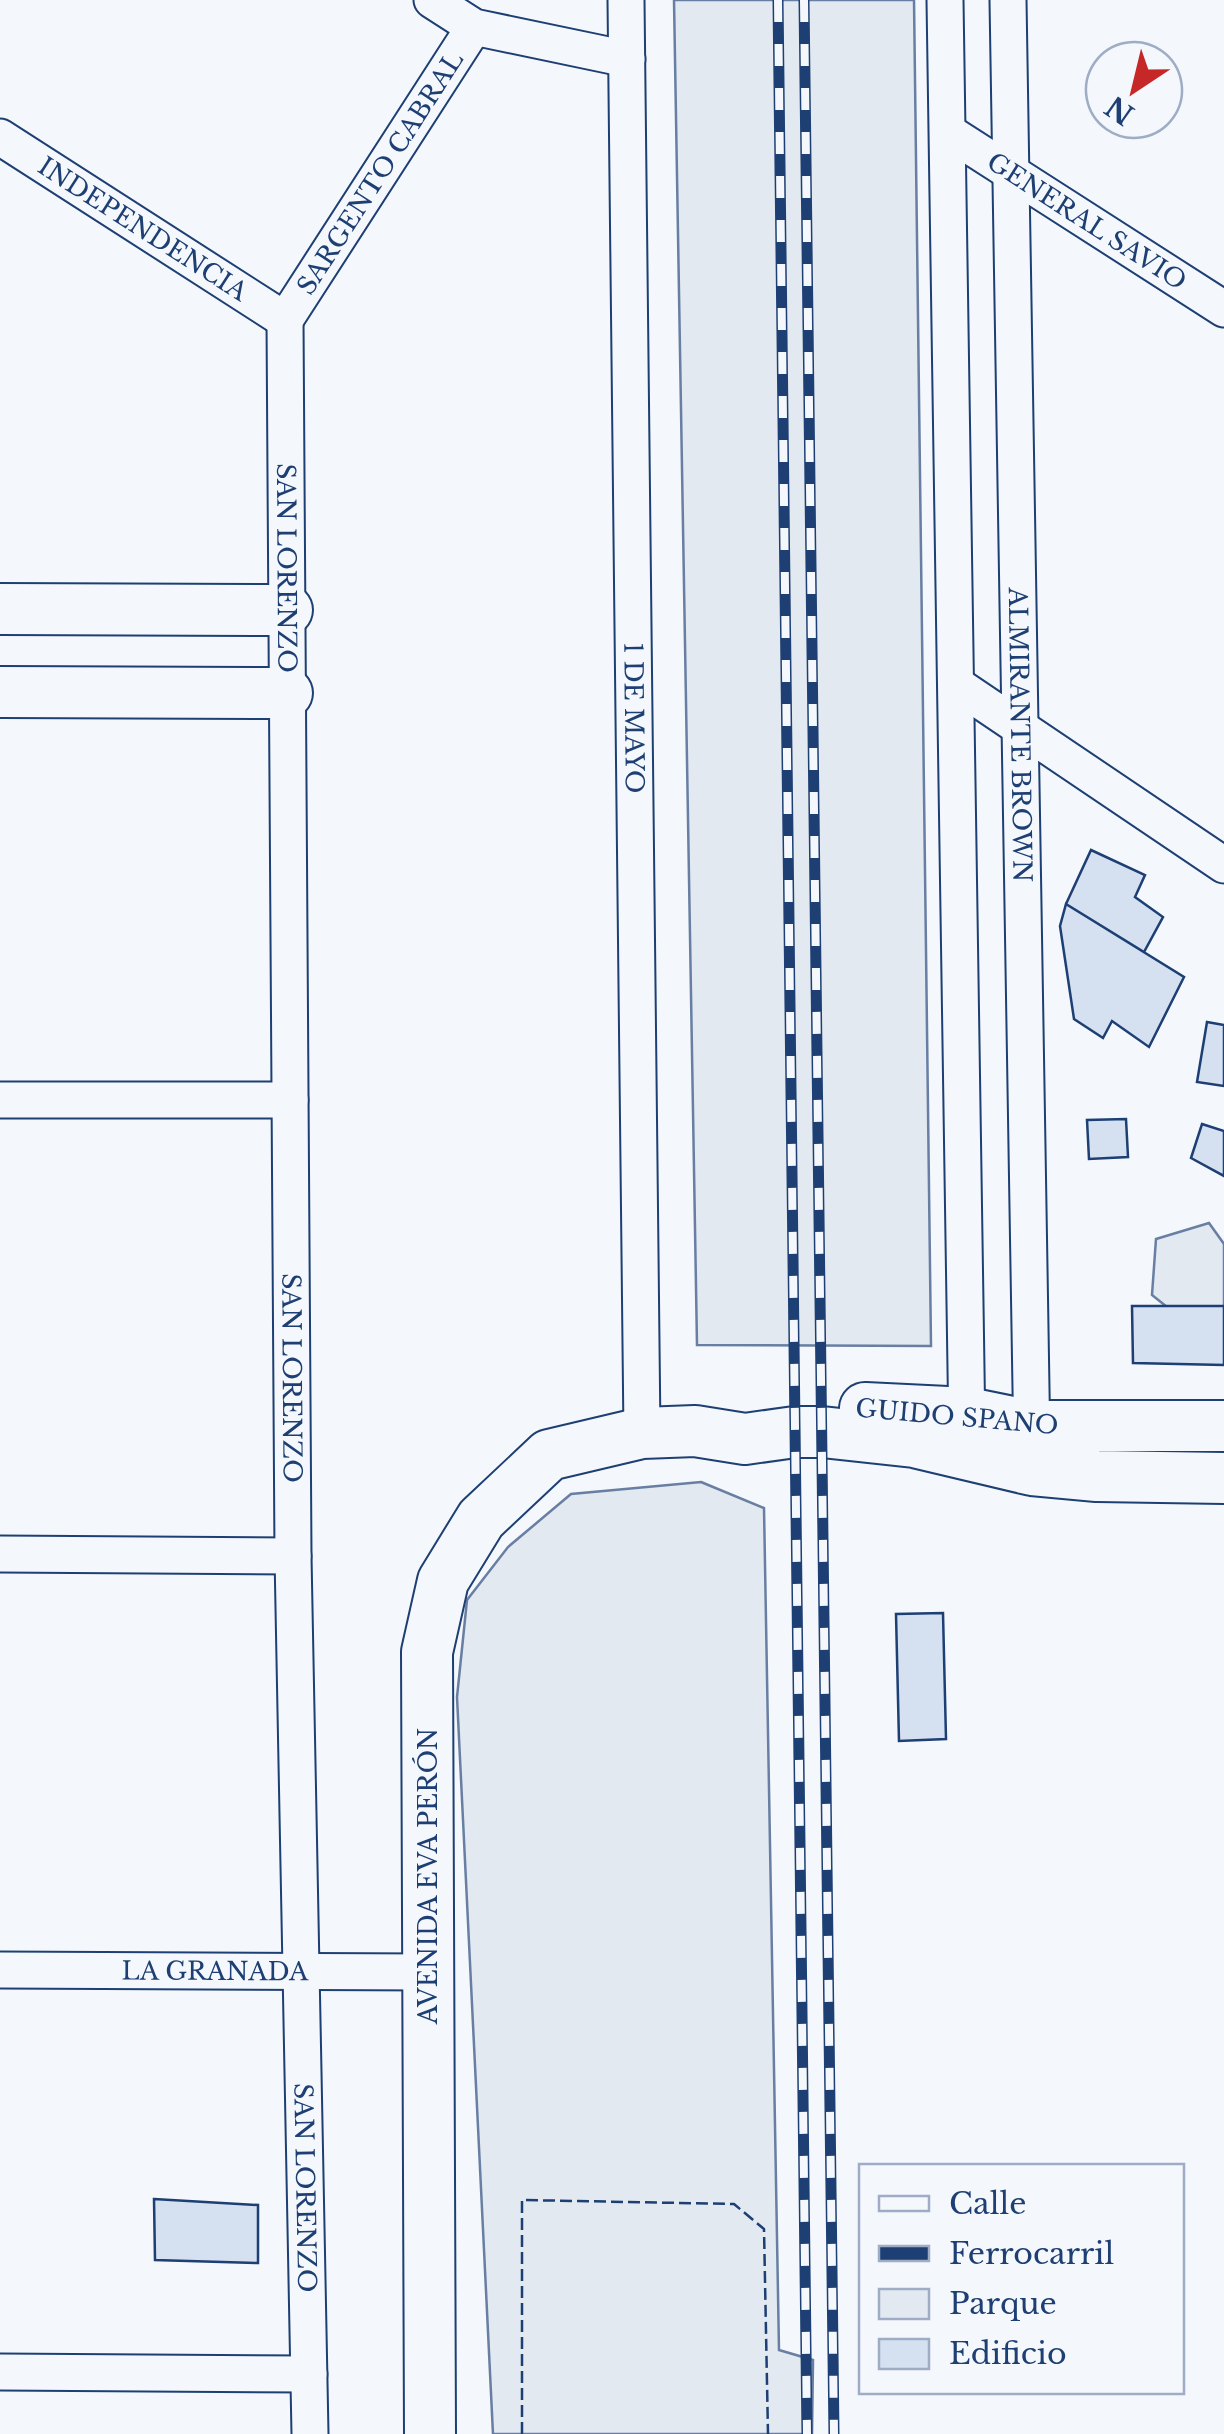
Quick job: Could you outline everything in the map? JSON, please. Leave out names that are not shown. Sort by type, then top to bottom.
[{"type":"main road","points":[[0,609],[287,610]]},
{"type":"main road","points":[[0,692],[287,693]]},
{"type":"main road","name":"GUIDO SPANO","points":[[642,1433],[695,1430],[741,1410],[795,1406],[1032,1448],[1097,1476],[1224,1478]]},
{"type":"main road","name":"GUIDO SPANO","points":[[1032,1448],[1224,1426]]},
{"type":"main road","name":"AVENIDA EVA PERÓN","points":[[430,2434],[427,1652],[443,1580],[482,1519],[550,1455],[642,1433]]},
{"type":"street","points":[[432,0],[474,27],[626,60]]},
{"type":"street","name":"1 DE MAYO","points":[[626,0],[642,1433]]},
{"type":"street","points":[[945,0],[967,1434]]},
{"type":"street","name":"ALMIRANTE BROWN","points":[[1008,0],[1032,1448]]},
{"type":"street","name":"SARGENTO CABRAL","points":[[284,320],[474,27]]},
{"type":"street","name":"GENERAL SAVIO","points":[[948,132],[1224,309]]},
{"type":"street","name":"INDEPENDENCIA","points":[[0,137],[284,320]]},
{"type":"street","name":"SAN LORENZO","points":[[284,320],[293,1556],[310,2434]]},
{"type":"street","points":[[958,686],[1224,865]]},
{"type":"street","points":[[0,1100],[290,1100]]},
{"type":"street","points":[[0,1554],[293,1556]]},
{"type":"street","name":"LA GRANADA","points":[[0,1970],[428,1972]]},
{"type":"street","points":[[0,2372],[308,2374]]},
{"type":"green space","points":[[674,0],[914,0],[931,1346],[697,1345]]},
{"type":"green space","points":[[1209,1223],[1224,1244],[1224,1306],[1167,1307],[1152,1295],[1156,1239]]},
{"type":"green space","points":[[701,1482],[764,1508],[779,2350],[813,2360],[812,2434],[493,2434],[457,1697],[467,1600],[508,1547],[571,1494]]},
{"type":"building","points":[[1091,850],[1145,875],[1135,897],[1163,917],[1144,952],[1066,904]]},
{"type":"building","points":[[1066,904],[1184,977],[1149,1047],[1112,1021],[1103,1038],[1074,1019],[1060,926]]},
{"type":"building","points":[[1207,1022],[1224,1025],[1224,1086],[1197,1082]]},
{"type":"building","points":[[1126,1119],[1128,1157],[1089,1159],[1087,1120]]},
{"type":"building","points":[[1202,1124],[1224,1131],[1224,1176],[1191,1158]]},
{"type":"building","points":[[1132,1306],[1224,1306],[1224,1365],[1133,1363]]},
{"type":"building","points":[[943,1613],[946,1739],[899,1741],[896,1614]]},
{"type":"building","points":[[154,2199],[258,2205],[258,2263],[155,2260]]},
{"type":"railway","points":[[778,0],[807,2434]]},
{"type":"railway","points":[[804,0],[834,2434]]},
{"type":"fence","points":[[522,2434],[522,2200],[734,2204],[764,2229],[768,2434]]}]
